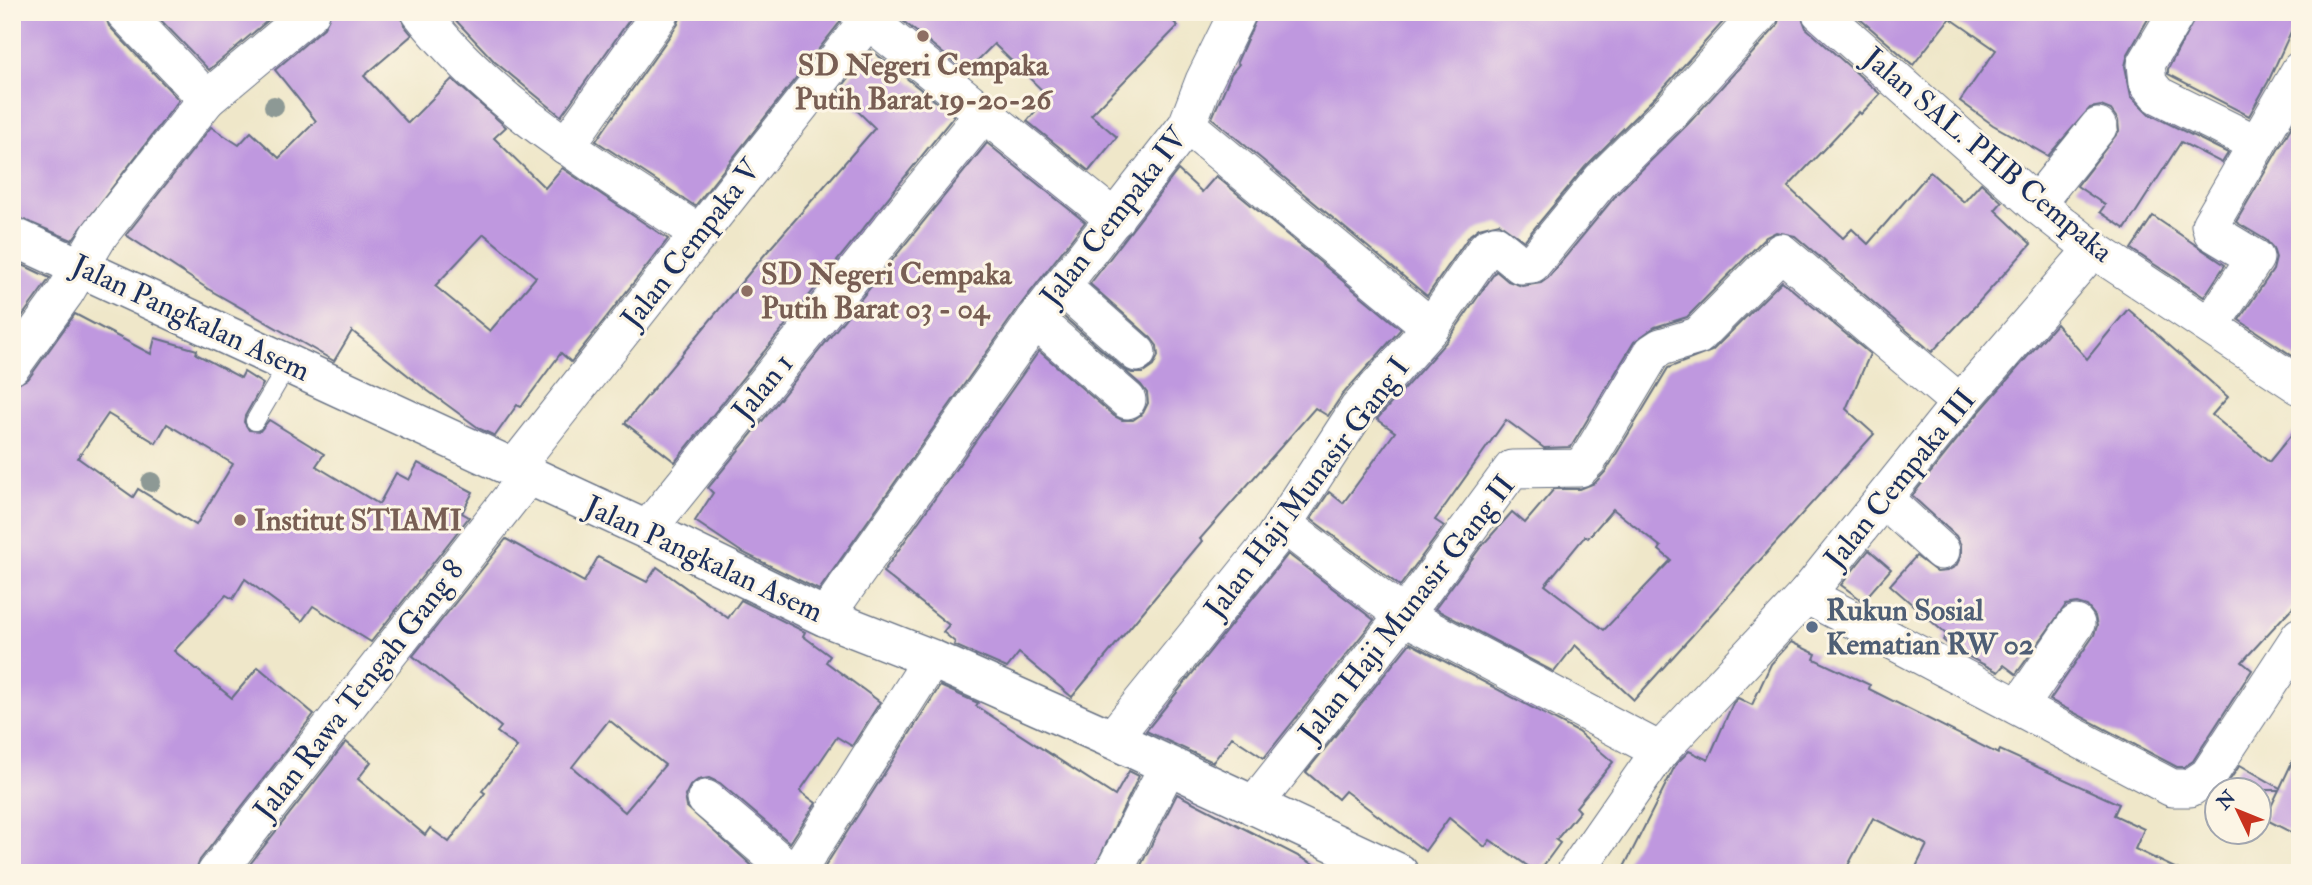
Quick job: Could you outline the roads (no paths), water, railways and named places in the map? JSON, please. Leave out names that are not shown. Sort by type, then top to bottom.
[{"type":"street","points":[[124,12],[207,99]]},
{"type":"street","points":[[12,366],[82,267],[100,234],[207,99],[311,12]]},
{"type":"street","points":[[420,12],[462,61],[566,146],[700,234]]},
{"type":"street","points":[[566,146],[662,12]]},
{"type":"street","name":"Jalan Cempaka IV","points":[[824,617],[1035,320],[1187,125],[1204,80],[1238,12]]},
{"type":"street","name":"Jalan Haji Munasir Gang I","points":[[1112,739],[1284,525],[1358,409],[1431,327],[1490,244],[1495,244],[1521,265],[1532,264],[1601,180],[1673,109],[1761,12]]},
{"type":"street","name":"Jalan SAL. PHB Cempaka","points":[[1821,12],[1857,24],[2036,204],[2093,248],[2300,386]]},
{"type":"street","points":[[2177,12],[2147,64],[2151,87],[2158,94],[2257,144]]},
{"type":"street","name":"Jalan Cempaka V","points":[[521,471],[863,16],[1115,219]]},
{"type":"street","points":[[2211,325],[2255,258],[2210,227],[2300,70]]},
{"type":"street","name":"Jalan 1","points":[[647,530],[984,113]]},
{"type":"street","points":[[1187,125],[1431,327]]},
{"type":"street","points":[[2036,204],[2098,127]]},
{"type":"street","name":"Jalan Pangkalan Asem","points":[[12,236],[647,530],[824,617],[932,659],[1112,739],[1253,806],[1356,864],[1399,873]]},
{"type":"street","name":"Jalan Cempaka III","points":[[1575,873],[1660,751],[1806,595],[1961,403],[2093,248]]},
{"type":"street","name":"Jalan Haji Munasir Gang II","points":[[1253,806],[1404,616],[1512,469],[1580,468],[1588,460],[1652,354],[1661,347],[1698,336],[1780,252],[1961,403]]},
{"type":"street","points":[[1061,286],[1137,353]]},
{"type":"street","points":[[1035,320],[1127,400]]},
{"type":"street","name":"Jalan Rawa Tengah Gang 8","points":[[216,873],[521,471]]},
{"type":"street","points":[[1885,500],[1941,551]]},
{"type":"street","points":[[1284,525],[1404,616],[1660,751]]},
{"type":"street","points":[[1806,595],[2172,788],[2190,788],[2208,776],[2300,636]]},
{"type":"street","points":[[2019,707],[2076,624]]},
{"type":"street","points":[[706,799],[794,873],[932,659]]},
{"type":"street","points":[[1113,873],[1168,766]]},
{"type":"lane","points":[[256,421],[289,363]]},
{"type":"place","name":"SD Negeri Cempaka Putih Barat 19-20-26","points":[[923,36]]},
{"type":"place","name":"SD Negeri Cempaka Putih Barat 03 - 04","points":[[747,291]]},
{"type":"place","name":"Institut STIAMI","points":[[240,520]]},
{"type":"place","name":"Rukun Sosial Kematian RW 02","points":[[1812,627]]}]
